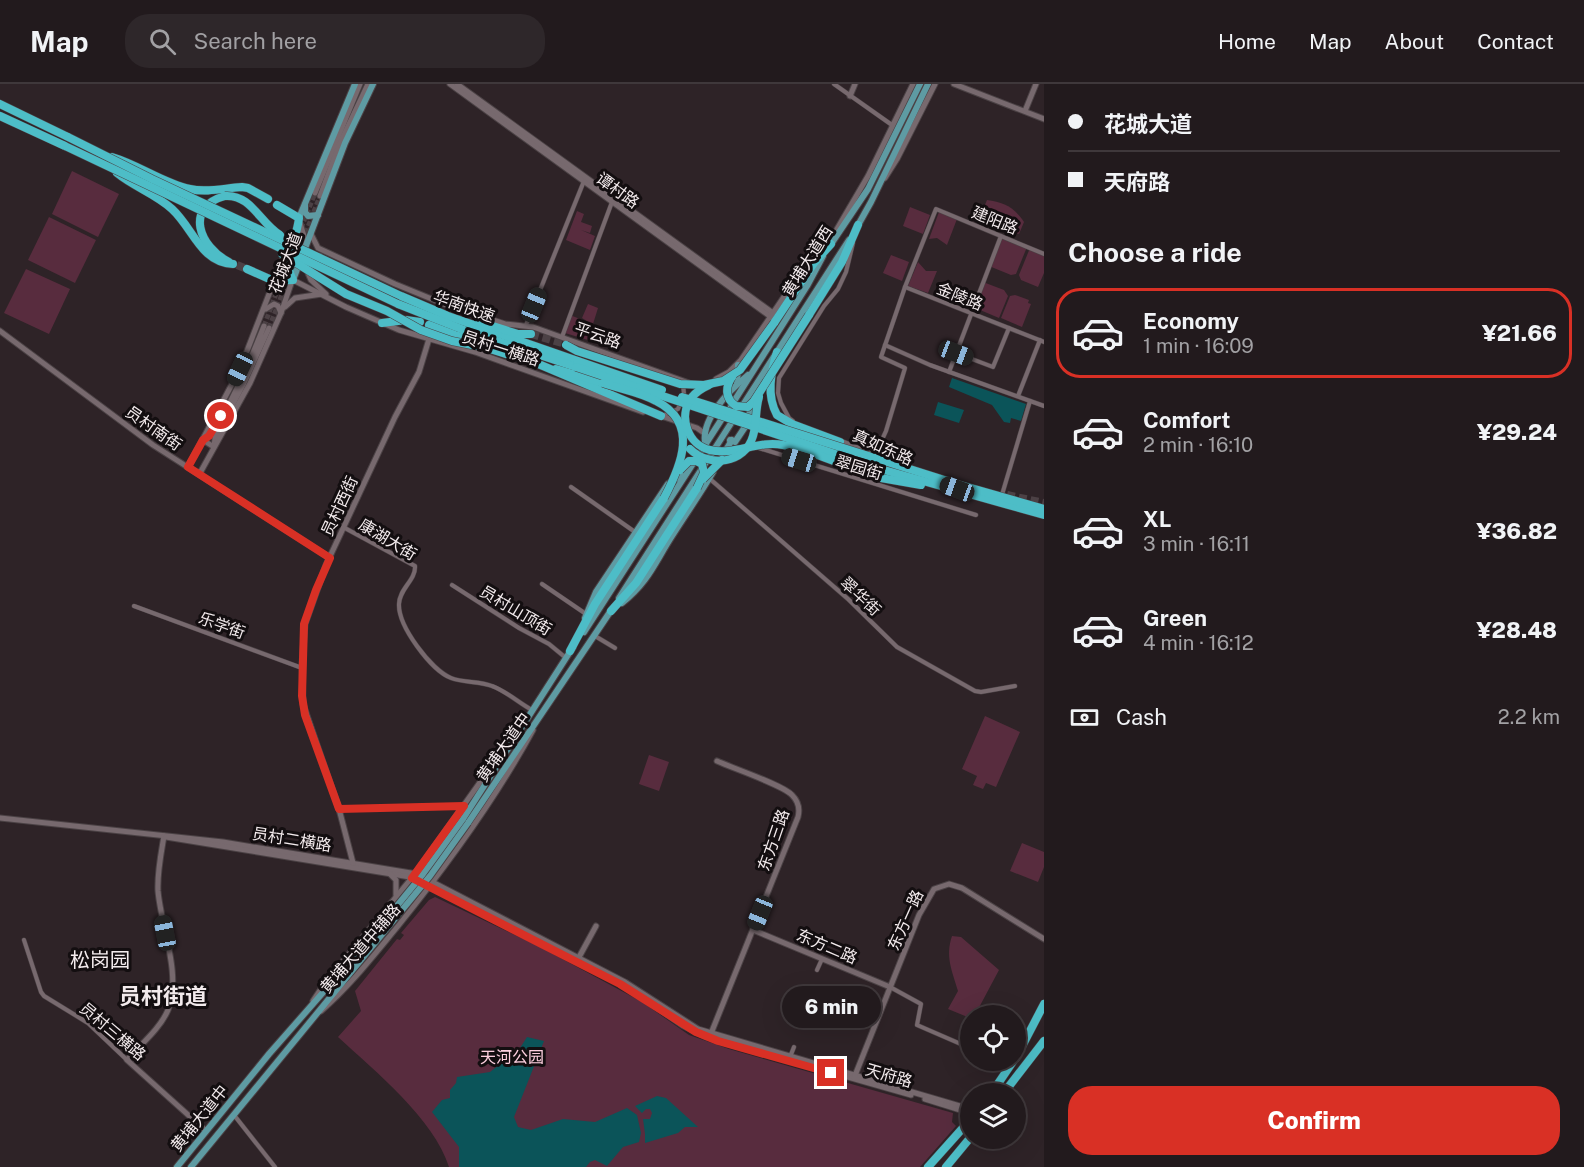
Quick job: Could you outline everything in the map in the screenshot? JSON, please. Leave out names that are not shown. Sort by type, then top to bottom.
[{"type":"highway","name":"华南快速","points":[[0,104],[400,300]]},
{"type":"highway","name":"华南快速","points":[[0,116],[239,229],[464,330],[1044,509]]},
{"type":"highway","points":[[105,154],[192,190],[242,187],[268,199]]},
{"type":"highway","points":[[105,164],[161,200],[180,217],[212,259],[217,262],[235,264],[210,249],[200,231],[200,219],[213,201],[225,196],[246,201],[265,224],[314,256]]},
{"type":"highway","points":[[248,269],[274,281],[293,280],[288,267],[299,218],[277,205]]},
{"type":"highway","points":[[831,244],[772,318],[734,381],[728,382],[727,394],[732,404],[741,408],[751,404],[834,276],[858,225]]},
{"type":"highway","points":[[239,229],[346,294],[387,311],[428,333],[652,399],[672,413],[689,447],[700,457],[721,461],[738,456],[746,449],[752,439],[758,402],[770,377]]},
{"type":"highway","points":[[400,300],[518,334],[531,334]]},
{"type":"highway","points":[[382,322],[406,320],[420,322]]},
{"type":"highway","points":[[429,326],[546,361],[577,364]]},
{"type":"highway","points":[[566,345],[577,351],[680,384],[694,386],[734,381]]},
{"type":"highway","points":[[777,352],[770,395],[777,415],[785,421],[897,464]]},
{"type":"highway","points":[[536,363],[661,416]]},
{"type":"highway","name":"华南快速","points":[[577,364],[867,464],[1044,515]]},
{"type":"highway","points":[[709,384],[694,394],[687,406],[685,421],[689,434],[698,445],[711,450],[724,451],[762,444],[782,444],[863,472]]},
{"type":"highway","points":[[664,498],[681,462],[682,431]]},
{"type":"highway","points":[[697,488],[718,463],[743,448]]},
{"type":"highway","points":[[568,655],[599,597],[682,467],[689,461],[698,461],[704,468],[704,475],[697,488],[636,583],[610,611]]},
{"type":"highway","points":[[881,478],[1002,503]]},
{"type":"highway","points":[[1026,1038],[1044,1004]]},
{"type":"highway","points":[[1012,1083],[1044,1041]]},
{"type":"highway","points":[[928,1167],[960,1131]]},
{"type":"highway","points":[[946,1167],[961,1149]]},
{"type":"main road","name":"花城大道","points":[[299,218],[355,84]]},
{"type":"main road","name":"花城大道","points":[[293,280],[345,144],[373,84]]},
{"type":"main road","name":"黄埔大道西","points":[[706,446],[831,244],[868,189],[920,84]]},
{"type":"main road","name":"黄埔大道西","points":[[723,437],[858,225],[878,189],[928,84]]},
{"type":"main road","points":[[305,204],[305,212],[308,216],[318,215]]},
{"type":"main road","points":[[706,446],[704,433],[707,423],[734,381],[738,365]]},
{"type":"main road","points":[[734,381],[753,371]]},
{"type":"main road","points":[[610,611],[641,586],[733,441],[749,420],[753,389]]},
{"type":"main road","points":[[723,437],[733,441]]},
{"type":"main road","name":"黄埔大道中","points":[[191,1167],[315,1017],[466,821],[595,636],[723,437]]},
{"type":"main road","name":"黄埔大道中","points":[[466,821],[523,723],[706,446]]},
{"type":"main road","points":[[584,624],[596,592],[668,484],[689,472]]},
{"type":"main road","name":"黄埔大道中","points":[[177,1167],[309,1010],[371,942]]},
{"type":"street","points":[[360,84],[318,194],[347,125],[368,84]]},
{"type":"street","name":"谭村路","points":[[450,84],[772,318]]},
{"type":"street","name":"谭村路","points":[[457,84],[772,318]]},
{"type":"street","points":[[834,84],[892,125]]},
{"type":"street","points":[[850,96],[855,84]]},
{"type":"street","points":[[831,244],[837,229],[859,194],[913,84]]},
{"type":"street","points":[[878,189],[897,159],[935,84]]},
{"type":"street","points":[[954,84],[1044,119]]},
{"type":"street","points":[[1025,111],[1036,84]]},
{"type":"street","points":[[526,326],[584,181]]},
{"type":"street","points":[[562,337],[612,202]]},
{"type":"street","name":"建阳路","points":[[906,287],[936,209],[1044,254]]},
{"type":"street","name":"花城大道","points":[[188,467],[240,369],[299,218]]},
{"type":"street","name":"平云路","points":[[310,234],[318,248],[331,255],[444,304],[505,324],[526,326],[562,337],[686,382],[710,381],[724,376],[738,365],[772,318]]},
{"type":"street","points":[[949,372],[1001,236]]},
{"type":"street","points":[[842,282],[851,257],[854,237]]},
{"type":"street","points":[[331,255],[314,259],[308,273],[311,280],[335,300]]},
{"type":"street","points":[[834,276],[841,277],[842,282]]},
{"type":"street","name":"花城大道","points":[[200,473],[250,383],[281,314],[293,280]]},
{"type":"street","name":"员村一横路","points":[[293,280],[382,322],[532,372],[628,408],[697,428],[704,433]]},
{"type":"street","name":"真如东路","points":[[842,282],[814,321],[779,378],[778,393],[789,418],[875,455],[878,461],[1002,503]]},
{"type":"street","points":[[875,455],[886,431],[905,368],[881,357],[906,287]]},
{"type":"street","name":"金陵路","points":[[906,287],[1042,341]]},
{"type":"street","points":[[281,314],[294,298],[322,294]]},
{"type":"street","points":[[263,311],[274,304],[278,306],[281,314]]},
{"type":"street","name":"花城大道","points":[[203,440],[209,436],[226,407],[266,327],[244,383],[215,438],[214,447]]},
{"type":"street","points":[[956,353],[993,367],[1009,328]]},
{"type":"street","name":"员村南街","points":[[0,331],[153,445],[330,558]]},
{"type":"street","name":"员村西街","points":[[353,863],[339,809],[305,715],[302,668],[307,615],[343,527],[419,372],[429,339]]},
{"type":"street","points":[[1018,396],[1042,341]]},
{"type":"street","points":[[885,345],[949,372],[1044,406]]},
{"type":"street","points":[[532,372],[536,363]]},
{"type":"street","points":[[661,416],[678,409],[682,402],[684,389],[681,379]]},
{"type":"street","points":[[1002,503],[1030,401]]},
{"type":"street","points":[[203,440],[214,447]]},
{"type":"street","name":"翠园街","points":[[733,441],[976,515]]},
{"type":"street","name":"翠华街","points":[[709,478],[848,599],[897,647],[975,691],[1015,686]]},
{"type":"street","points":[[571,487],[636,533]]},
{"type":"street","name":"康湖大街","points":[[343,527],[415,566],[415,572],[400,597],[399,608],[409,632],[435,668],[455,679],[492,686],[532,710]]},
{"type":"street","points":[[542,584],[586,614]]},
{"type":"street","name":"员村山顶街","points":[[452,585],[519,628],[568,655]]},
{"type":"street","name":"乐学街","points":[[134,606],[302,668]]},
{"type":"street","points":[[595,636],[615,648]]},
{"type":"street","name":"黄埔大道中辅路","points":[[315,1017],[338,996],[431,885],[506,778],[542,715]]},
{"type":"street","name":"黄埔大道中辅路","points":[[309,1010],[321,988],[413,876],[489,767],[523,723]]},
{"type":"street","name":"东方三路","points":[[710,1036],[799,810],[797,802],[787,791],[717,761]]},
{"type":"street","points":[[339,809],[464,806]]},
{"type":"street","name":"员村二横路","points":[[0,818],[246,845],[353,863],[413,876]]},
{"type":"street","points":[[127,1060],[161,1021],[168,1010],[170,1001],[171,967],[158,889],[164,836]]},
{"type":"street","name":"员村二横路","points":[[164,836],[413,876]]},
{"type":"street","points":[[435,846],[438,859],[443,861],[451,858]]},
{"type":"street","points":[[388,873],[397,882],[395,898]]},
{"type":"street","name":"天府路","points":[[413,876],[636,992],[687,1028],[855,1077]]},
{"type":"street","name":"东方一路","points":[[855,1077],[925,902],[934,889],[943,884],[962,888],[1044,939]]},
{"type":"street","points":[[388,907],[396,905],[402,909],[403,920]]},
{"type":"street","points":[[578,960],[596,926]]},
{"type":"street","name":"东方二路","points":[[753,930],[890,987]]},
{"type":"street","name":"员村三横路","points":[[24,940],[44,996],[88,1023],[206,1131]]},
{"type":"street","points":[[817,970],[822,959]]},
{"type":"street","points":[[890,987],[921,1004],[918,1025],[960,1044]]},
{"type":"street","name":"天府路","points":[[710,1036],[790,1057],[960,1108]]},
{"type":"street","points":[[790,1057],[794,1047]]},
{"type":"street","points":[[233,1114],[275,1167]]},
{"type":"green space","points":[[72,171],[119,194],[98,237],[52,214]]},
{"type":"green space","points":[[987,200],[1004,204],[1017,213],[1024,222],[1019,234],[979,219]]},
{"type":"green space","points":[[910,207],[930,215],[923,234],[903,226]]},
{"type":"green space","points":[[577,211],[584,214],[581,222],[592,226],[590,233],[581,230],[595,236],[590,250],[566,240]]},
{"type":"green space","points":[[939,212],[957,219],[947,245],[937,238],[929,239]]},
{"type":"green space","points":[[49,217],[96,240],[75,283],[28,260]]},
{"type":"green space","points":[[1001,236],[1027,247],[1016,274],[1011,275],[989,266]]},
{"type":"green space","points":[[1030,248],[1044,254],[1044,273],[1038,287],[1021,280],[1019,275]]},
{"type":"green space","points":[[891,255],[909,262],[902,281],[883,273]]},
{"type":"green space","points":[[918,262],[926,271],[937,271],[928,293],[908,286]]},
{"type":"green space","points":[[26,269],[70,289],[49,334],[4,313]]},
{"type":"green space","points":[[983,282],[1004,290],[1008,296],[999,318],[973,307]]},
{"type":"green space","points":[[1015,295],[1029,300],[1028,303],[1031,304],[1022,327],[1001,318],[1010,296]]},
{"type":"green space","points":[[588,304],[598,308],[588,340],[565,333],[570,315],[590,323],[582,318]]},
{"type":"green space","points":[[985,716],[1020,732],[996,787],[986,783],[983,789],[973,785],[977,776],[962,769]]},
{"type":"green space","points":[[649,755],[669,762],[659,791],[639,784]]},
{"type":"green space","points":[[1022,843],[1044,852],[1044,867],[1038,882],[1010,871]]},
{"type":"green space","name":"天河公园","points":[[435,897],[540,947],[642,1002],[689,1035],[729,1049],[953,1113],[952,1122],[956,1126],[920,1167],[449,1167],[431,1131],[417,1114],[385,1080],[338,1037],[361,1011],[355,991],[397,939],[400,940],[404,935],[401,933],[429,900]]},
{"type":"green space","points":[[952,936],[961,937],[999,970],[980,1005],[960,1005],[960,1014],[948,1009],[958,991],[949,957]]},
{"type":"water","points":[[952,378],[1026,404],[1021,421],[1011,418],[1010,423],[1004,422],[992,405],[949,387]]},
{"type":"water","points":[[938,402],[964,410],[959,423],[934,415]]},
{"type":"water","points":[[527,1037],[544,1041],[514,1117],[518,1127],[531,1130],[563,1119],[595,1122],[627,1108],[637,1115],[641,1133],[639,1142],[623,1147],[607,1166],[595,1160],[586,1167],[459,1167],[459,1147],[432,1112],[442,1100],[450,1098],[450,1090],[456,1083],[457,1077],[490,1072],[520,1048]]},
{"type":"water","points":[[657,1096],[666,1098],[698,1127],[685,1127],[678,1133],[645,1143],[643,1119],[650,1119],[652,1113],[650,1109],[646,1109],[642,1113],[635,1106]]},
{"type":"tunnel","points":[[301,228],[315,193]]},
{"type":"tunnel","points":[[303,240],[320,196]]},
{"type":"tunnel","points":[[264,326],[288,262]]},
{"type":"tunnel","points":[[237,265],[247,269]]},
{"type":"tunnel","points":[[269,328],[288,279]]},
{"type":"tunnel","points":[[531,334],[610,357]]},
{"type":"tunnel","points":[[863,472],[881,478]]},
{"type":"tunnel","points":[[1007,495],[1044,503]]},
{"type":"district","name":"松岗园","points":[[100,960]]},
{"type":"district","name":"员村街道","points":[[163,996]]},
{"type":"route","points":[[221,416],[209,436],[203,440],[188,467],[330,558],[304,624],[302,696],[305,715],[339,809],[464,806],[412,878],[620,984],[696,1032],[718,1041],[831,1073]]}]
